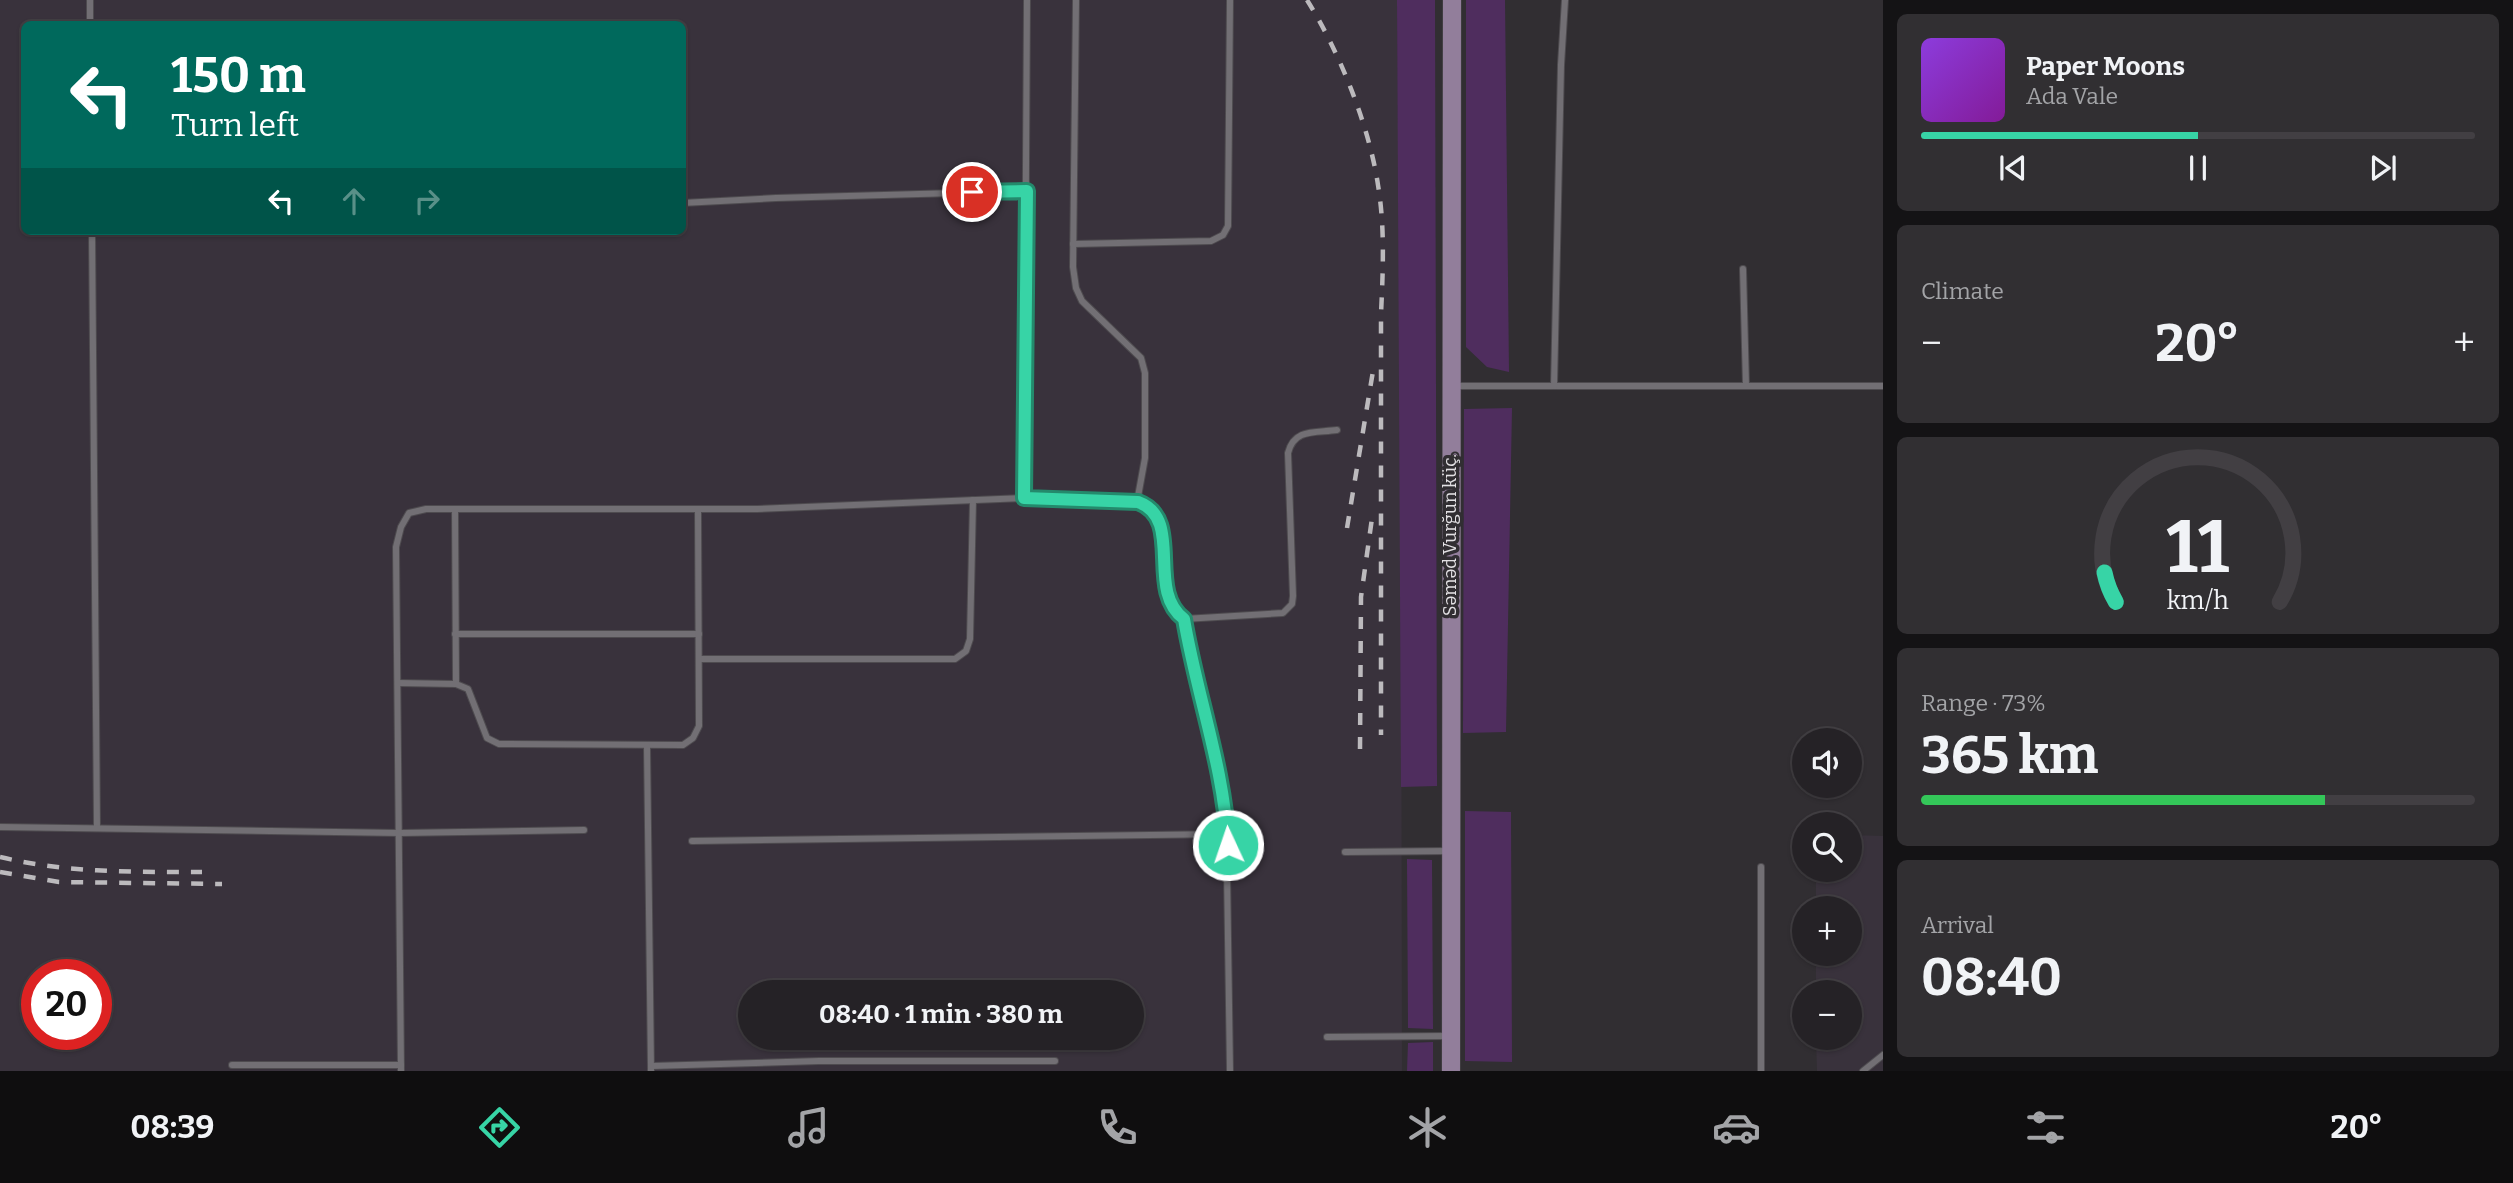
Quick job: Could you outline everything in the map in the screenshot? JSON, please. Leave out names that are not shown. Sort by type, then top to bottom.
[{"type":"main road","name":"Səməd Vurğun küç.","points":[[1451,1071],[1452,0]]},
{"type":"lane","points":[[90,0],[90,21]]},
{"type":"lane","points":[[1024,498],[1027,0]]},
{"type":"lane","points":[[1076,0],[1073,267],[1076,288],[1082,302],[1141,358],[1145,373],[1145,458],[1138,502]]},
{"type":"lane","points":[[1073,244],[1211,241],[1223,235],[1228,226],[1230,0]]},
{"type":"lane","points":[[1554,386],[1561,65],[1565,0]]},
{"type":"lane","points":[[686,203],[1027,191]]},
{"type":"lane","points":[[92,235],[97,828]]},
{"type":"lane","points":[[1743,269],[1746,386]]},
{"type":"lane","points":[[1450,386],[1883,386]]},
{"type":"lane","points":[[232,1065],[401,1068],[396,547],[401,527],[409,513],[426,509],[757,509],[1024,498],[1138,502],[1148,506],[1163,531],[1166,589],[1174,612],[1184,619],[1283,613],[1292,604],[1293,596],[1288,453],[1295,437],[1337,430]]},
{"type":"lane","points":[[700,659],[955,659],[966,651],[971,639],[973,500]]},
{"type":"lane","points":[[455,509],[456,684]]},
{"type":"lane","points":[[398,683],[456,684],[468,689],[487,738],[499,744],[682,745],[692,738],[699,726],[698,509]]},
{"type":"lane","points":[[1184,619],[1226,805],[1230,1071]]},
{"type":"lane","points":[[455,634],[699,634]]},
{"type":"lane","points":[[647,746],[651,1068],[819,1061],[1055,1061]]},
{"type":"lane","points":[[0,827],[400,833],[584,830]]},
{"type":"lane","points":[[691,841],[1227,834]]},
{"type":"lane","points":[[1345,852],[1451,851]]},
{"type":"lane","points":[[1761,867],[1761,1071]]},
{"type":"lane","points":[[1326,1037],[1451,1036]]},
{"type":"lane","points":[[1863,1071],[1883,1055]]},
{"type":"shaded area","points":[[0,0],[1397,0],[1402,1071],[0,1071]]},
{"type":"shaded area","points":[[1397,0],[1435,0],[1437,786],[1401,787]]},
{"type":"shaded area","points":[[1466,0],[1505,0],[1509,372],[1487,367],[1466,347]]},
{"type":"shaded area","points":[[1512,408],[1506,732],[1463,733],[1464,409]]},
{"type":"shaded area","points":[[1465,811],[1511,812],[1512,1062],[1465,1061]]},
{"type":"shaded area","points":[[1862,835],[1883,836],[1883,1071],[1817,1071],[1816,1050],[1862,1050],[1862,980],[1816,980],[1816,966],[1862,966],[1862,896],[1816,896],[1816,882],[1862,882]]},
{"type":"shaded area","points":[[1407,859],[1432,860],[1433,1029],[1408,1028]]},
{"type":"shaded area","points":[[1433,1042],[1433,1071],[1407,1071],[1408,1043]]},
{"type":"railway","points":[[1307,0],[1341,65],[1360,114],[1374,162],[1382,217],[1381,735]]},
{"type":"railway","points":[[1347,528],[1374,365]]},
{"type":"railway","points":[[1360,749],[1361,597],[1373,511]]},
{"type":"railway","points":[[0,857],[75,869],[202,872]]},
{"type":"railway","points":[[0,872],[59,882],[222,884]]},
{"type":"route","points":[[972,192],[1027,191],[1024,498],[1138,502],[1148,506],[1156,517],[1163,531],[1166,589],[1174,612],[1184,619],[1219,766],[1226,805],[1228,845]]}]
